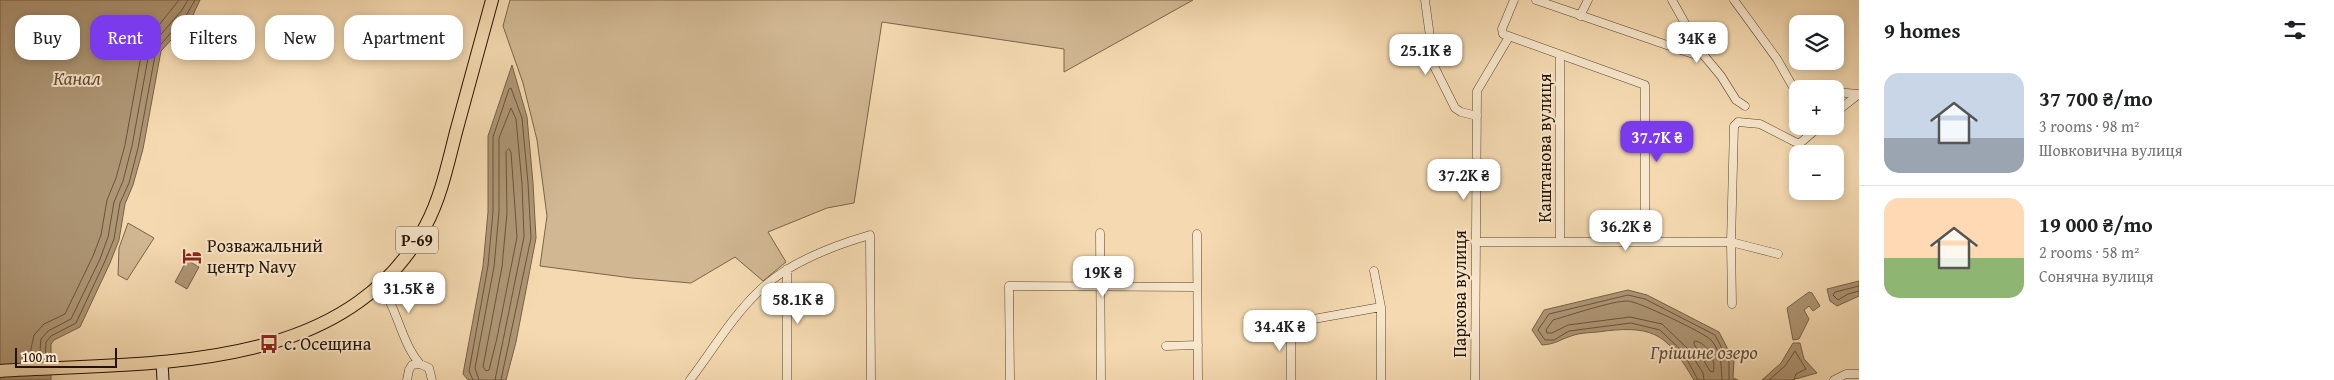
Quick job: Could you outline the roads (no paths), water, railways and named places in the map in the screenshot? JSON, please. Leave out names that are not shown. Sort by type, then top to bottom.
[{"type":"main road","name":"Р-69","points":[[0,371],[162,363],[247,350],[281,340],[336,316],[381,286],[416,242],[435,202],[452,149],[492,0]]},
{"type":"street","points":[[1425,0],[1434,66],[1455,108],[1461,112],[1477,116]]},
{"type":"street","points":[[1514,0],[1502,29],[1503,34],[1645,85],[1645,241]]},
{"type":"street","points":[[1536,0],[1692,54],[1701,52]]},
{"type":"street","points":[[1580,16],[1588,0]]},
{"type":"street","points":[[1672,0],[1701,52],[1736,100],[1745,106]]},
{"type":"street","points":[[1734,0],[1777,59],[1789,82]]},
{"type":"street","name":"Паркова вулиця","points":[[1475,380],[1477,90],[1509,37]]},
{"type":"street","name":"Каштанова вулиця","points":[[1560,55],[1560,242]]},
{"type":"street","points":[[1844,93],[1859,94]]},
{"type":"street","points":[[1844,106],[1859,94]]},
{"type":"street","points":[[1732,304],[1731,242],[1734,126],[1738,122],[1760,124],[1799,144],[1810,135]]},
{"type":"street","points":[[1100,233],[1101,380]]},
{"type":"street","points":[[690,380],[744,306],[758,291],[787,269],[828,250],[870,234],[872,380]]},
{"type":"street","points":[[1197,234],[1198,380]]},
{"type":"street","points":[[1475,242],[1731,242],[1778,254]]},
{"type":"street","points":[[787,269],[787,380]]},
{"type":"street","points":[[1374,271],[1381,307],[1380,380]]},
{"type":"street","points":[[381,286],[394,305],[416,364]]},
{"type":"street","points":[[1010,380],[1009,286],[1197,287]]},
{"type":"street","points":[[1291,380],[1291,323],[1381,307]]},
{"type":"street","points":[[1166,346],[1198,346]]},
{"type":"street","points":[[162,363],[163,380]]},
{"type":"street","points":[[408,380],[409,370],[416,364]]},
{"type":"street","points":[[416,364],[430,368],[432,380]]},
{"type":"street","points":[[1834,380],[1846,374],[1859,374]]},
{"type":"water","name":"Канал","points":[[0,0],[200,0],[193,15],[171,15],[171,40],[161,51],[161,15],[90,15],[90,60],[159,60],[143,149],[133,185],[125,204],[119,240],[80,327],[54,340],[51,344],[51,380],[0,380]]},
{"type":"water","points":[[512,65],[527,117],[536,238],[516,342],[506,380],[468,380],[463,374],[483,266],[488,212],[488,136]]},
{"type":"water","points":[[187,260],[199,267],[187,289],[175,282]]},
{"type":"water","points":[[1859,281],[1859,296],[1837,306],[1830,301],[1827,289]]},
{"type":"water","name":"Грішине озеро","points":[[1628,290],[1647,295],[1719,332],[1734,361],[1733,378],[1738,380],[1694,380],[1668,344],[1659,337],[1637,330],[1584,333],[1542,345],[1532,330],[1544,310]]},
{"type":"water","points":[[1809,292],[1812,293],[1820,306],[1813,311],[1809,306],[1804,310],[1809,319],[1799,339],[1793,340],[1787,308]]},
{"type":"water","name":"Грішине озеро","points":[[1793,343],[1800,343],[1804,359],[1817,373],[1792,380],[1762,380],[1781,363]]},
{"type":"place","name":"Розважальний центр Navy","points":[[192,256]]},
{"type":"place","name":"с. Осещина","points":[[269,344]]}]
